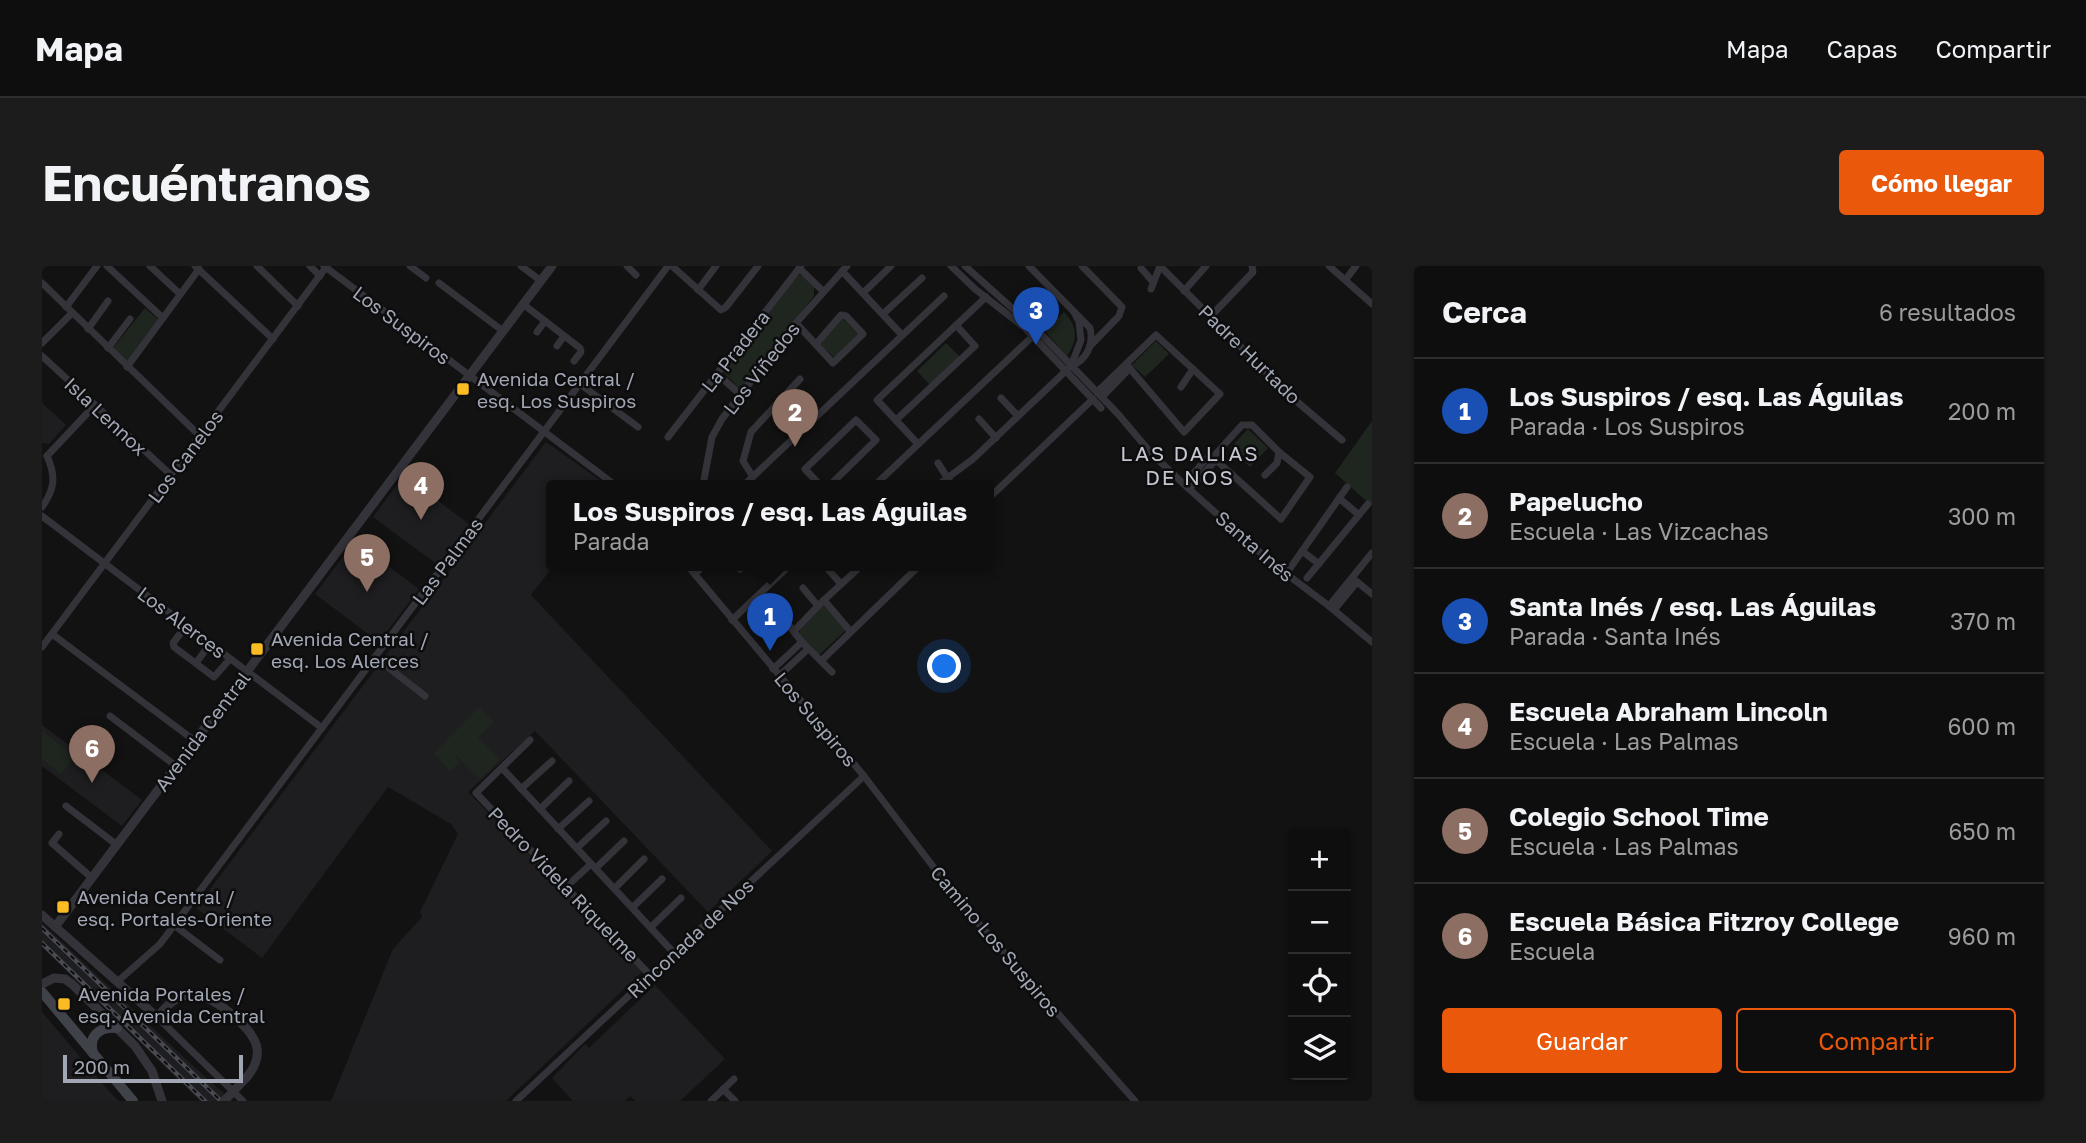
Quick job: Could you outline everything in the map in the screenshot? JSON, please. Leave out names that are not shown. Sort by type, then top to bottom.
[{"type":"main road","points":[[42,992],[133,1101]]},
{"type":"main road","points":[[93,1054],[91,1043],[95,1034],[104,1028],[117,1028]]},
{"type":"street","points":[[42,343],[69,310],[97,266]]},
{"type":"street","points":[[107,266],[163,318]]},
{"type":"street","points":[[150,266],[180,294]]},
{"type":"street","points":[[257,266],[298,306]]},
{"type":"street","points":[[310,266],[320,276]]},
{"type":"street","points":[[410,266],[426,278]]},
{"type":"street","points":[[521,266],[541,281]]},
{"type":"street","name":"Avenida Central","points":[[55,928],[552,266]]},
{"type":"street","points":[[627,266],[636,275]]},
{"type":"street","points":[[698,290],[716,266]]},
{"type":"street","points":[[673,267],[717,308],[723,310],[758,266]]},
{"type":"street","points":[[863,293],[891,266]]},
{"type":"street","name":"Santa Inés","points":[[951,266],[1012,316],[1068,368],[1187,486],[1286,574],[1372,642]]},
{"type":"street","name":"Santa Inés","points":[[965,266],[1041,334],[1068,368]]},
{"type":"street","points":[[1029,266],[1088,324],[1092,332],[1091,345]]},
{"type":"street","points":[[1068,368],[1077,364],[1119,316],[1122,307],[1082,266]]},
{"type":"street","name":"Padre Hurtado","points":[[1140,268],[1152,286],[1160,266],[1289,394],[1342,440]]},
{"type":"street","points":[[1184,290],[1206,266]]},
{"type":"street","points":[[1210,317],[1253,272],[1252,266]]},
{"type":"street","points":[[1329,266],[1372,304]]},
{"type":"street","points":[[1346,279],[1356,266]]},
{"type":"street","name":"Los Canelos","points":[[42,647],[326,267]]},
{"type":"street","name":"Los Suspiros","points":[[326,267],[608,480]]},
{"type":"street","name":"Las Palmas","points":[[117,982],[151,954],[174,925],[580,384],[673,267]]},
{"type":"street","points":[[800,267],[823,291]]},
{"type":"street","name":"La Pradera","points":[[668,437],[800,267]]},
{"type":"street","points":[[127,367],[197,268],[272,339]]},
{"type":"street","points":[[844,269],[902,335]]},
{"type":"street","name":"Los Viñedos","points":[[704,480],[716,428],[796,323],[844,269]]},
{"type":"street","points":[[883,314],[922,278]]},
{"type":"street","points":[[42,283],[200,436]]},
{"type":"street","points":[[439,283],[503,331]]},
{"type":"street","points":[[750,480],[944,296]]},
{"type":"street","points":[[918,444],[877,400],[986,297]]},
{"type":"street","points":[[88,329],[108,301]]},
{"type":"street","points":[[523,304],[581,349],[574,361]]},
{"type":"street","points":[[951,480],[1068,368],[1080,346],[1081,334],[1074,312]]},
{"type":"street","points":[[796,323],[833,363],[863,334],[846,316],[841,315],[816,344]]},
{"type":"street","points":[[108,348],[130,319]]},
{"type":"street","points":[[537,332],[545,321]]},
{"type":"street","points":[[895,420],[975,346],[956,325]]},
{"type":"street","points":[[994,493],[1128,366],[1156,335],[1220,394],[1184,432],[1128,366]]},
{"type":"street","points":[[556,346],[564,336]]},
{"type":"street","points":[[880,480],[1033,336]]},
{"type":"street","name":"Isla Lennox","points":[[42,356],[171,475]]},
{"type":"street","points":[[1181,387],[1193,369]]},
{"type":"street","points":[[718,374],[740,394]]},
{"type":"street","points":[[753,477],[743,461],[751,432],[800,379]]},
{"type":"street","points":[[580,384],[638,427]]},
{"type":"street","name":"Santa Inés","points":[[1097,396],[1101,408]]},
{"type":"street","points":[[1001,398],[1018,416]]},
{"type":"street","points":[[42,507],[53,488],[54,480],[44,455],[95,405]]},
{"type":"street","points":[[979,419],[996,438]]},
{"type":"street","points":[[816,480],[806,469],[856,420],[876,440],[835,480]]},
{"type":"street","points":[[1187,486],[1242,425],[1247,423],[1310,477],[1280,519],[1214,458]]},
{"type":"street","points":[[1265,475],[1276,463],[1279,452]]},
{"type":"street","points":[[938,463],[949,480]]},
{"type":"street","points":[[1286,574],[1347,487]]},
{"type":"street","points":[[1339,498],[1359,514]]},
{"type":"street","points":[[1307,578],[1368,505]]},
{"type":"street","name":"Los Alerces","points":[[42,516],[322,728]]},
{"type":"street","points":[[1302,551],[1319,564]]},
{"type":"street","points":[[1332,608],[1355,580],[1372,553]]},
{"type":"street","name":"Los Suspiros","points":[[692,571],[864,776]]},
{"type":"street","points":[[695,574],[698,571]]},
{"type":"street","points":[[732,620],[784,571]]},
{"type":"street","points":[[830,571],[841,584]]},
{"type":"street","points":[[794,631],[855,571]]},
{"type":"street","points":[[821,661],[914,571]]},
{"type":"street","points":[[1355,580],[1372,594]]},
{"type":"street","points":[[803,588],[850,631]]},
{"type":"street","points":[[779,613],[808,649],[832,672]]},
{"type":"street","points":[[187,626],[173,645],[196,663],[215,677],[230,659]]},
{"type":"street","points":[[52,634],[195,741]]},
{"type":"street","points":[[773,669],[802,642]]},
{"type":"street","points":[[196,663],[210,644]]},
{"type":"street","points":[[779,676],[808,649]]},
{"type":"street","points":[[375,657],[425,696]]},
{"type":"street","points":[[110,716],[176,766]]},
{"type":"street","points":[[530,740],[502,768],[674,953]]},
{"type":"street","points":[[521,789],[552,761]]},
{"type":"street","name":"Pedro Videla Riquelme","points":[[502,768],[477,793],[650,975]]},
{"type":"street","name":"Rinconada de Nos","points":[[516,1101],[864,776]]},
{"type":"street","name":"Camino Los Suspiros","points":[[864,776],[964,906],[1135,1101]]},
{"type":"street","points":[[540,809],[569,781]]},
{"type":"street","points":[[558,829],[589,801]]},
{"type":"street","points":[[66,806],[117,845]]},
{"type":"street","points":[[577,848],[606,821]]},
{"type":"street","points":[[59,834],[52,844],[92,878]]},
{"type":"street","points":[[566,887],[624,841]]},
{"type":"street","points":[[615,888],[644,859]]},
{"type":"street","points":[[633,907],[662,879]]},
{"type":"street","points":[[651,927],[681,898]]},
{"type":"street","points":[[42,915],[157,1017],[243,1101]]},
{"type":"street","points":[[174,925],[220,960]]},
{"type":"street","points":[[42,984],[54,978],[69,981],[144,1058],[162,1101]]},
{"type":"street","points":[[157,1017],[171,1003],[184,996],[198,995],[215,1002],[244,1027],[257,1048],[256,1061],[246,1078],[224,1101]]},
{"type":"street","points":[[711,1101],[734,1079]]},
{"type":"street","points":[[723,1089],[735,1101]]},
{"type":"shaded area","points":[[798,275],[803,276],[814,287],[814,296],[743,387],[738,387],[722,371]]},
{"type":"shaded area","points":[[145,308],[159,320],[128,362],[113,348]]},
{"type":"shaded area","points":[[1064,312],[1075,333],[1067,356],[1045,331]]},
{"type":"shaded area","points":[[842,318],[858,334],[835,358],[818,343]]},
{"type":"shaded area","points":[[1156,341],[1169,354],[1145,377],[1132,365]]},
{"type":"shaded area","points":[[946,343],[960,357],[930,385],[917,371]]},
{"type":"shaded area","points":[[42,403],[66,425],[49,444],[42,443]]},
{"type":"shaded area","points":[[1372,421],[1372,506],[1335,473]]},
{"type":"shaded area","points":[[1248,429],[1268,448],[1250,467],[1230,448]]},
{"type":"shaded area","points":[[546,442],[600,480],[546,480],[546,571],[549,571],[531,595],[772,851],[708,912],[535,731],[468,792],[643,971],[506,1101],[331,1101],[393,949],[422,917],[420,912],[458,834],[451,824],[388,787],[262,958],[196,908]]},
{"type":"shaded area","points":[[404,475],[469,524],[438,565],[373,517]]},
{"type":"shaded area","points":[[355,541],[419,589],[379,642],[315,594]]},
{"type":"shaded area","points":[[824,605],[846,630],[819,655],[799,634]]},
{"type":"shaded area","points":[[479,707],[494,722],[478,737],[500,759],[480,779],[454,753],[460,762],[450,771],[434,753]]},
{"type":"shaded area","points":[[42,725],[142,800],[122,826],[42,766]]},
{"type":"shaded area","points":[[42,731],[75,756],[61,774],[42,759]]},
{"type":"shaded area","points":[[42,923],[232,1101],[200,1101],[42,947]]},
{"type":"shaded area","points":[[655,985],[725,1059],[680,1101],[636,1101],[630,1096],[625,1101],[573,1101],[552,1078],[585,1044],[589,1048]]},
{"type":"shaded area","points":[[42,1012],[108,1090],[119,1101],[42,1101]]},
{"type":"railway","points":[[42,928],[221,1101]]},
{"type":"railway","points":[[42,943],[205,1101]]},
{"type":"place","name":"Santa Inés / esq. Las Águilas","points":[[1036,345]]},
{"type":"place","name":"Avenida Central / esq. Los Suspiros","points":[[463,389]]},
{"type":"place","name":"Papelucho","points":[[795,447]]},
{"type":"place","name":"Escuela Abraham Lincoln","points":[[421,520]]},
{"type":"place","name":"Colegio School Time","points":[[367,592]]},
{"type":"place","name":"Avenida Central / esq. Los Alerces","points":[[257,649]]},
{"type":"place","name":"Los Suspiros / esq. Las Águilas","points":[[770,651]]},
{"type":"place","name":"Escuela Básica Fitzroy College","points":[[92,783]]},
{"type":"place","name":"Avenida Central / esq. Portales-Oriente","points":[[63,907]]},
{"type":"place","name":"Avenida Portales / esq. Avenida Central","points":[[64,1004]]},
{"type":"district","name":"LAS DALIAS DE NOS","points":[[1190,465]]}]
